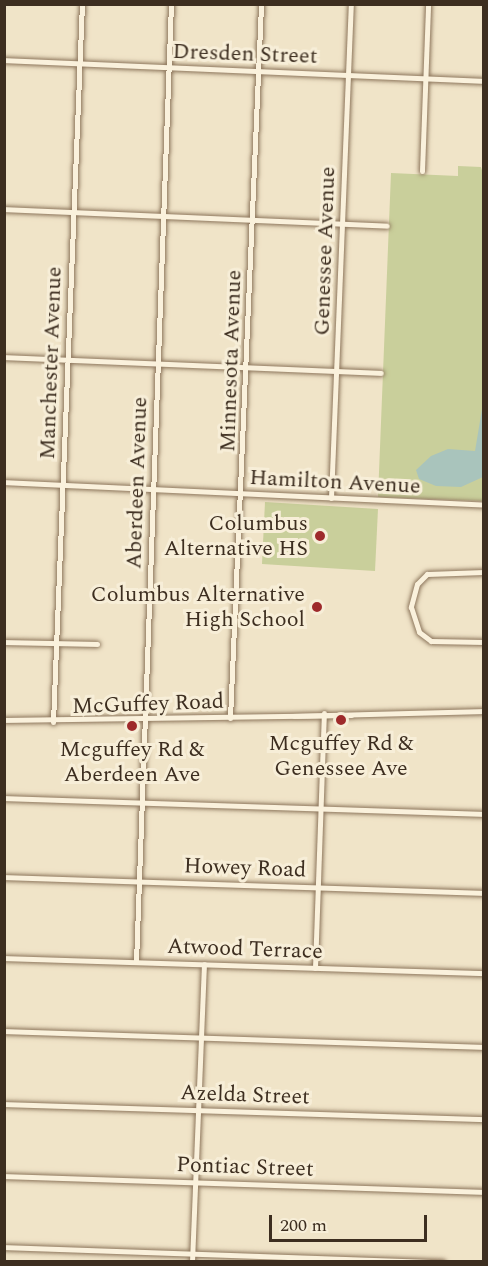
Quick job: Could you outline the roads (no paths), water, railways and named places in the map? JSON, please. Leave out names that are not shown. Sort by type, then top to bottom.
[{"type":"street","name":"Manchester Avenue","points":[[53,722],[82,4]]},
{"type":"street","name":"Aberdeen Avenue","points":[[136,962],[171,4]]},
{"type":"street","name":"Minnesota Avenue","points":[[230,718],[247,368],[261,4]]},
{"type":"street","name":"Genessee Avenue","points":[[331,498],[351,4]]},
{"type":"street","points":[[422,171],[428,4]]},
{"type":"street","name":"Dresden Street","points":[[4,60],[483,81]]},
{"type":"street","points":[[4,209],[387,226]]},
{"type":"street","points":[[4,357],[381,373]]},
{"type":"street","name":"Hamilton Avenue","points":[[4,482],[483,505]]},
{"type":"street","points":[[483,572],[441,571],[421,578],[411,607],[418,632],[431,641],[483,642]]},
{"type":"street","points":[[4,642],[97,644]]},
{"type":"street","name":"McGuffey Road","points":[[4,720],[53,722],[483,711]]},
{"type":"street","points":[[315,968],[324,716]]},
{"type":"street","points":[[4,798],[483,814]]},
{"type":"street","name":"Howey Road","points":[[4,877],[483,893]]},
{"type":"street","name":"Atwood Terrace","points":[[4,958],[483,974]]},
{"type":"street","points":[[192,1262],[204,964]]},
{"type":"street","points":[[4,1031],[483,1047]]},
{"type":"street","name":"Azelda Street","points":[[4,1104],[483,1119]]},
{"type":"street","name":"Pontiac Street","points":[[4,1176],[483,1192]]},
{"type":"street","points":[[4,1247],[443,1262]]},
{"type":"water","points":[[483,403],[483,477],[461,487],[436,486],[419,479],[416,470],[431,456],[448,449],[475,451]]},
{"type":"place","name":"Columbus Alternative HS","points":[[320,536]]},
{"type":"place","name":"Columbus Alternative High School","points":[[317,607]]},
{"type":"place","name":"Mcguffey Rd & Genessee Ave","points":[[341,720]]},
{"type":"place","name":"Mcguffey Rd & Aberdeen Ave","points":[[132,726]]}]
